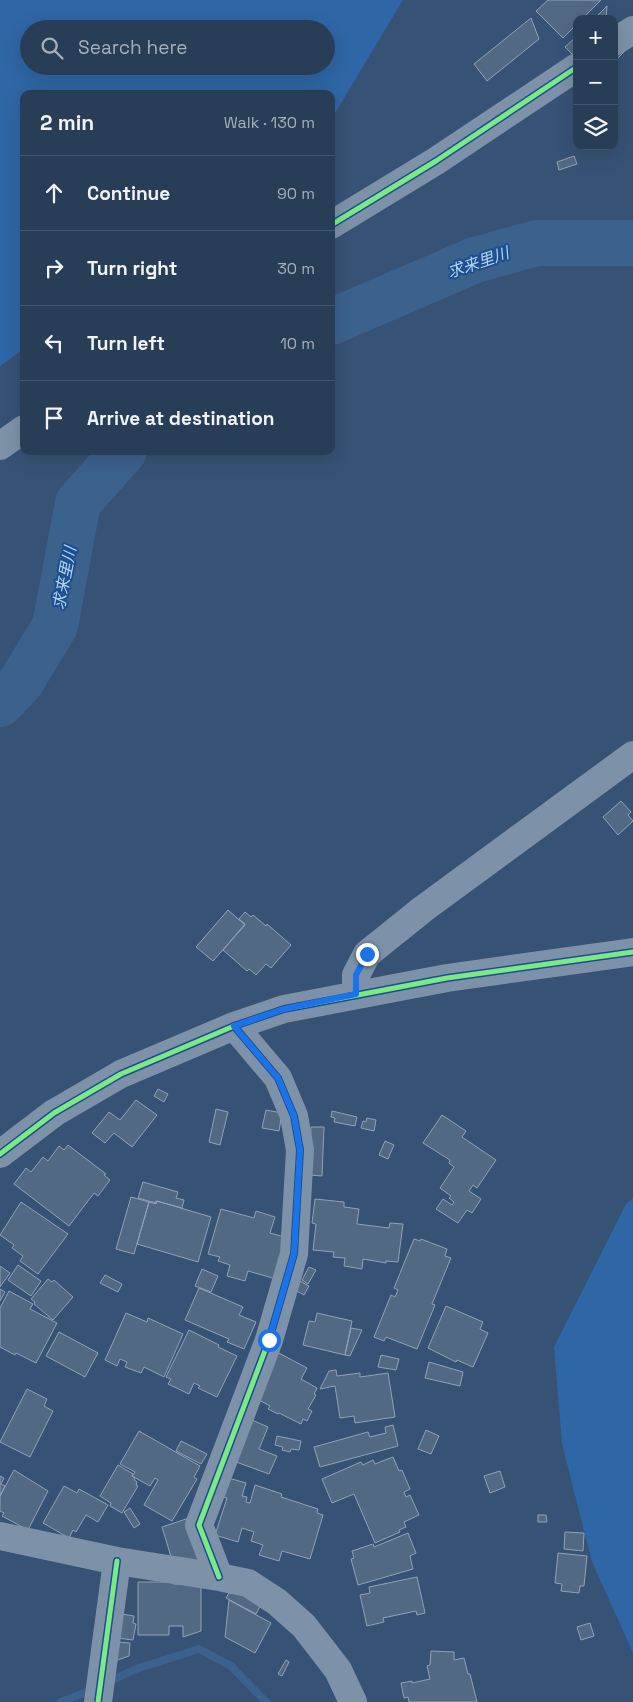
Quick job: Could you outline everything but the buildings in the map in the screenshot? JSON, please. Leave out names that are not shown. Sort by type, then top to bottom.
[{"type":"street","points":[[618,39],[633,30]]},
{"type":"street","points":[[335,223],[436,161],[573,70]]},
{"type":"street","points":[[0,446],[20,432]]},
{"type":"street","points":[[356,994],[356,975],[367,954],[423,909],[633,755]]},
{"type":"street","points":[[0,1154],[54,1113],[122,1074],[234,1026],[284,1009],[447,978],[633,952]]},
{"type":"street","points":[[219,1577],[199,1525],[269,1340],[294,1254],[300,1150],[294,1116],[278,1078],[234,1026]]},
{"type":"street","points":[[0,1536],[116,1561],[248,1583],[277,1602],[304,1626],[338,1670],[353,1702]]},
{"type":"street","points":[[98,1702],[116,1561]]},
{"type":"shaded area","points":[[0,0],[403,0],[335,113],[335,90],[20,90],[20,352],[0,366]]},
{"type":"shaded area","points":[[633,1198],[633,1653],[592,1562],[562,1444],[554,1347],[626,1204]]},
{"type":"waterway","name":"求来里川","points":[[335,320],[475,260],[537,243],[633,243]]},
{"type":"waterway","name":"求来里川","points":[[0,704],[21,682],[55,626],[78,503],[120,455]]},
{"type":"waterway","points":[[106,1683],[136,1669],[199,1649],[231,1666],[266,1702]]},
{"type":"waterway","points":[[61,1702],[94,1689]]},
{"type":"cycle path","points":[[335,223],[436,161],[573,70]]},
{"type":"cycle path","points":[[0,1154],[54,1113],[121,1074],[234,1026],[284,1009],[447,978],[633,952]]},
{"type":"cycle path","points":[[219,1577],[199,1525],[269,1340],[294,1254],[300,1150],[294,1116],[278,1078],[234,1026]]},
{"type":"cycle path","points":[[98,1702],[117,1561]]},
{"type":"route","points":[[269,1340],[294,1254],[300,1150],[294,1116],[278,1078],[264,1059],[234,1026],[284,1009],[356,994],[356,975],[367,954]]}]
